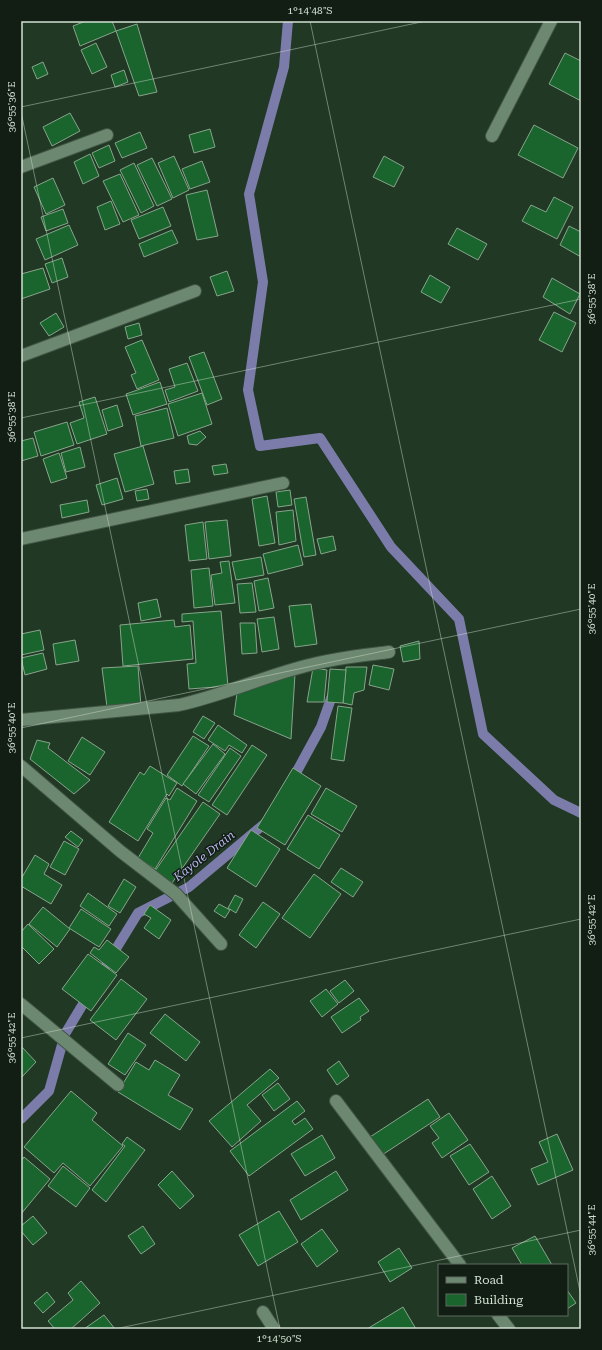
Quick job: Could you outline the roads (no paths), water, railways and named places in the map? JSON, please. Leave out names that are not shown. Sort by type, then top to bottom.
[{"type":"street","points":[[492,136],[551,21]]},
{"type":"street","points":[[21,168],[107,135]]},
{"type":"street","points":[[21,356],[195,291]]},
{"type":"street","points":[[21,539],[283,483]]},
{"type":"street","points":[[21,720],[179,705],[205,700],[298,668],[335,659],[388,652]]},
{"type":"street","points":[[21,766],[120,851],[176,894],[221,944]]},
{"type":"street","points":[[21,1004],[118,1085]]},
{"type":"street","points":[[336,1102],[459,1264]]},
{"type":"street","points":[[263,1312],[274,1329]]},
{"type":"street","points":[[499,1316],[509,1329]]},
{"type":"waterway","points":[[288,21],[284,67],[249,194],[263,282],[248,390],[260,446],[320,438],[391,547],[459,619],[483,734],[554,800],[581,813]]},
{"type":"waterway","name":"Kayole Drain","points":[[291,782],[321,727],[334,690]]},
{"type":"waterway","name":"Kayole Drain","points":[[98,978],[138,913],[189,887],[269,820]]},
{"type":"waterway","name":"Kayole Drain","points":[[21,1119],[49,1091],[65,1034],[89,994]]}]
